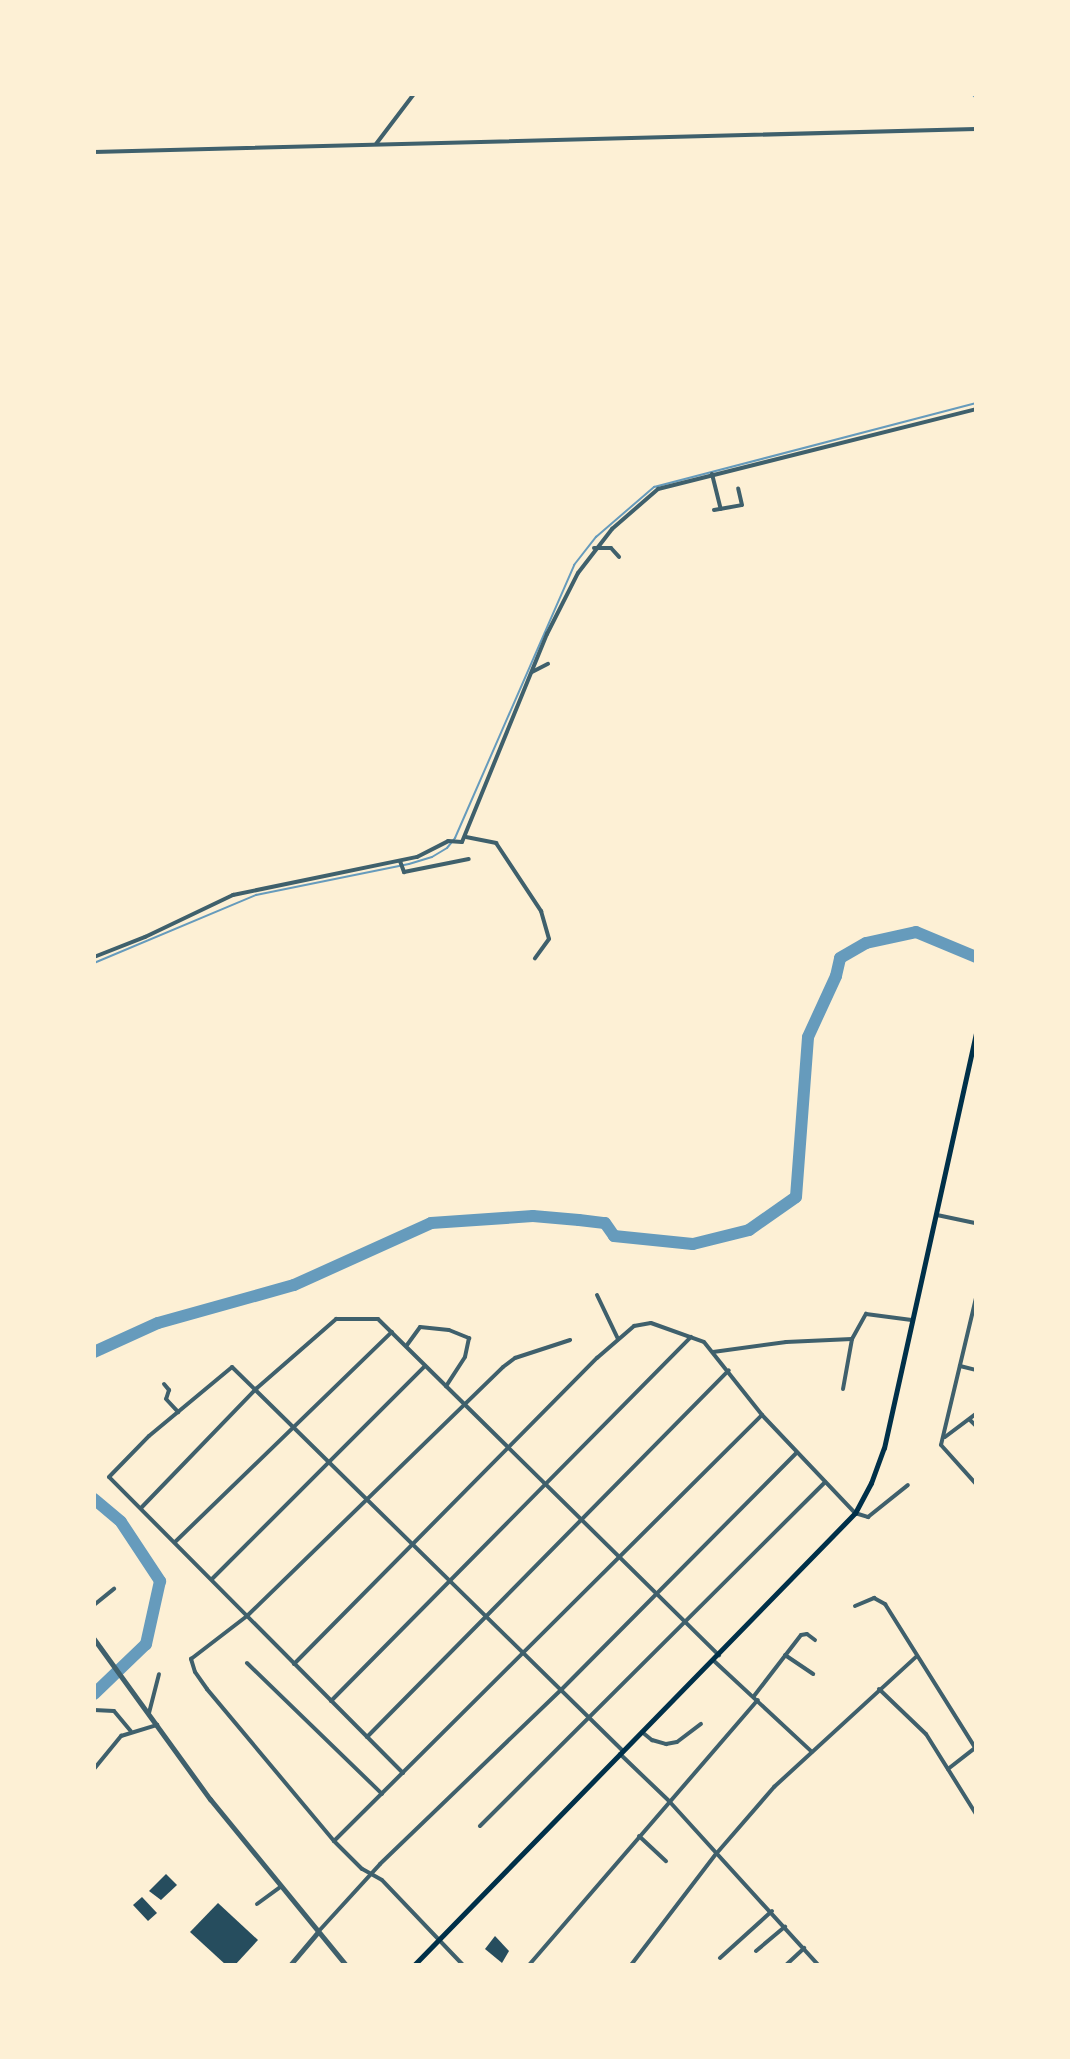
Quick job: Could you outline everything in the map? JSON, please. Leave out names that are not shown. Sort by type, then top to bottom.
[{"type":"main road","points":[[414,1965],[855,1513],[884,1448],[975,1037]]},
{"type":"street","points":[[376,144],[414,94]]},
{"type":"street","points":[[94,152],[976,129]]},
{"type":"street","points":[[94,957],[145,937],[233,895],[401,864],[448,841],[456,843],[466,837],[566,594],[594,548],[658,489],[976,409]]},
{"type":"street","points":[[712,474],[721,509]]},
{"type":"street","points":[[714,510],[742,505],[738,488]]},
{"type":"street","points":[[594,548],[611,548],[619,557]]},
{"type":"street","points":[[532,672],[548,664]]},
{"type":"street","points":[[466,837],[496,843],[541,911],[549,939],[535,958]]},
{"type":"street","points":[[401,864],[403,872],[411,872],[469,859]]},
{"type":"street","points":[[937,1215],[976,1223]]},
{"type":"street","points":[[597,1295],[618,1339]]},
{"type":"street","points":[[976,1298],[942,1447],[976,1484]]},
{"type":"street","points":[[843,1389],[852,1339],[866,1314],[912,1320]]},
{"type":"street","points":[[141,1508],[257,1388],[341,1317],[378,1319],[812,1752]]},
{"type":"street","points":[[294,1664],[507,1448],[634,1326],[651,1323],[704,1342],[762,1415],[855,1513],[868,1517],[908,1485]]},
{"type":"street","points":[[407,1345],[420,1327],[425,1326],[469,1338],[465,1357],[446,1386]]},
{"type":"street","points":[[175,1542],[392,1332]]},
{"type":"street","points":[[331,1701],[691,1337]]},
{"type":"street","points":[[713,1352],[786,1342],[852,1339]]},
{"type":"street","points":[[463,1965],[374,1875],[362,1869],[334,1841],[207,1689],[191,1663],[194,1656],[211,1647],[247,1616],[367,1497],[515,1358],[570,1340]]},
{"type":"street","points":[[212,1579],[425,1365]]},
{"type":"street","points":[[960,1366],[976,1370]]},
{"type":"street","points":[[403,1773],[109,1477],[230,1368],[236,1367],[525,1653],[669,1801],[818,1965]]},
{"type":"street","points":[[367,1737],[729,1370]]},
{"type":"street","points":[[164,1384],[169,1390],[166,1399],[178,1412]]},
{"type":"street","points":[[943,1439],[976,1414]]},
{"type":"street","points":[[334,1841],[762,1415]]},
{"type":"street","points":[[970,1420],[976,1426]]},
{"type":"street","points":[[290,1965],[374,1875],[380,1864],[561,1690],[796,1453]]},
{"type":"street","points":[[480,1826],[825,1482]]},
{"type":"street","points":[[94,1605],[114,1589]]},
{"type":"street","points":[[855,1606],[880,1599],[976,1748],[948,1769]]},
{"type":"street","points":[[529,1965],[756,1698],[804,1633],[815,1640]]},
{"type":"street","points":[[96,1642],[280,1887],[346,1965]]},
{"type":"street","points":[[785,1655],[813,1674]]},
{"type":"street","points":[[631,1965],[716,1854],[774,1787],[916,1657]]},
{"type":"street","points":[[247,1663],[382,1794]]},
{"type":"street","points":[[147,1711],[159,1674]]},
{"type":"street","points":[[879,1689],[926,1734],[976,1814]]},
{"type":"street","points":[[94,1710],[114,1711],[131,1731]]},
{"type":"street","points":[[642,1732],[652,1740],[666,1744],[677,1742],[701,1724]]},
{"type":"street","points":[[94,1769],[121,1736],[158,1725]]},
{"type":"street","points":[[639,1836],[666,1861]]},
{"type":"street","points":[[257,1904],[280,1887]]},
{"type":"street","points":[[720,1958],[772,1911]]},
{"type":"street","points":[[756,1951],[785,1926]]},
{"type":"street","points":[[786,1965],[804,1948]]},
{"type":"building","points":[[166,1874],[177,1885],[161,1900],[149,1891]]},
{"type":"building","points":[[142,1897],[157,1913],[148,1921],[133,1905]]},
{"type":"building","points":[[218,1903],[258,1940],[235,1965],[226,1965],[190,1932]]},
{"type":"building","points":[[495,1936],[509,1951],[502,1963],[485,1949]]},
{"type":"waterway","points":[[972,94],[976,98]]},
{"type":"waterway","points":[[94,963],[256,895],[409,864],[432,857],[447,848],[455,838],[574,565],[596,537],[654,487],[976,403]]},
{"type":"waterway","points":[[94,1352],[158,1323],[294,1285],[431,1223],[533,1216],[605,1223],[614,1236],[693,1244],[749,1230],[796,1197],[808,1037],[836,976],[840,958],[866,943],[916,932],[976,957]]},
{"type":"waterway","points":[[94,1499],[121,1522],[160,1581],[146,1644],[94,1694]]}]
